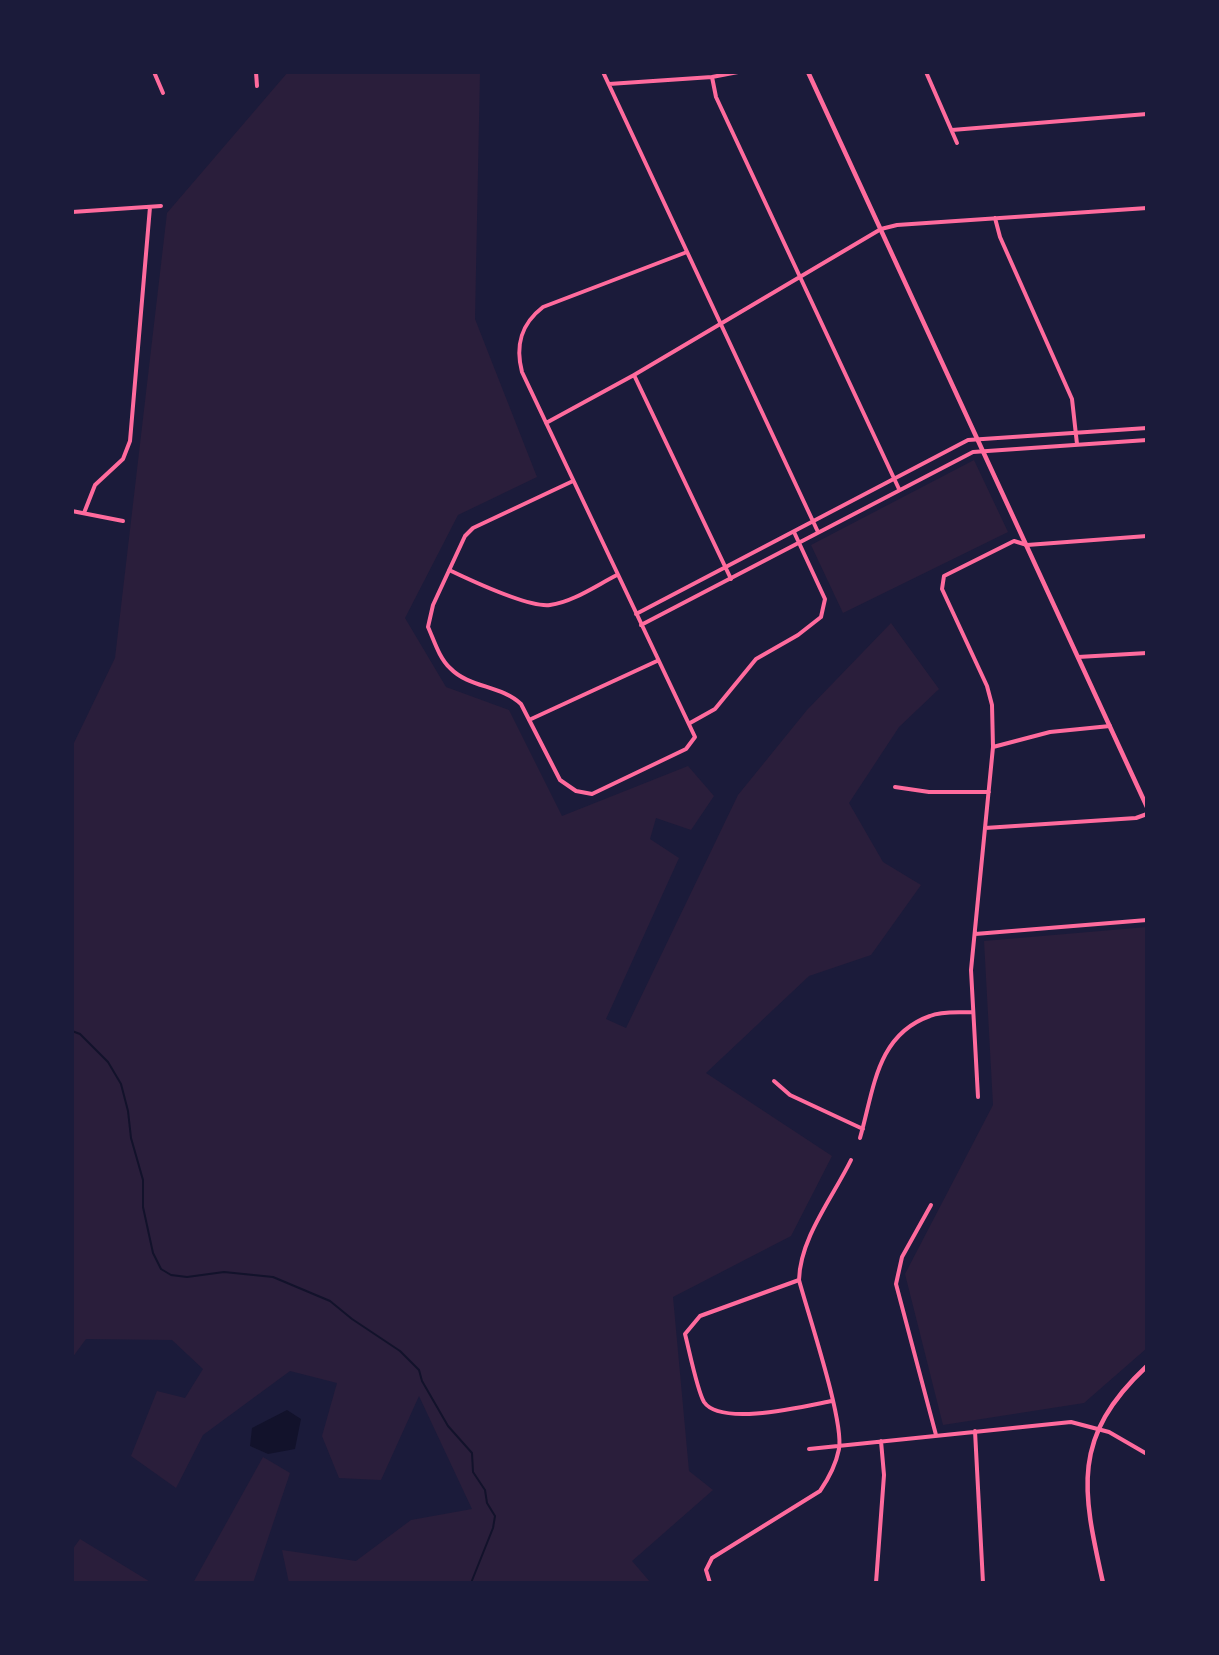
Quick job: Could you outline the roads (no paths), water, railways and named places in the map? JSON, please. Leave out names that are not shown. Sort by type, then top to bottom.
[{"type":"street","points":[[154,72],[163,93]]},
{"type":"street","points":[[256,72],[257,86]]},
{"type":"street","points":[[603,72],[818,532]]},
{"type":"street","points":[[609,84],[712,77],[738,72]]},
{"type":"street","points":[[808,72],[1147,807]]},
{"type":"street","points":[[926,72],[957,143]]},
{"type":"street","points":[[712,77],[716,97],[899,489]]},
{"type":"street","points":[[952,130],[1147,114]]},
{"type":"street","points":[[72,212],[161,206]]},
{"type":"street","points":[[84,513],[95,485],[123,459],[130,441],[150,207]]},
{"type":"street","points":[[546,423],[634,375],[881,229],[897,225],[1147,208]]},
{"type":"street","points":[[995,218],[1000,237],[1072,399],[1077,444]]},
{"type":"street","points":[[573,481],[473,528],[465,536],[429,615],[428,627],[444,661],[461,677],[512,695],[520,704],[560,780],[567,787],[592,795],[686,749],[695,737],[522,372],[518,357],[519,340],[529,320],[543,307],[687,252]]},
{"type":"street","points":[[634,375],[731,579]]},
{"type":"street","points":[[636,614],[968,441],[1147,428]]},
{"type":"street","points":[[641,625],[973,452],[1147,440]]},
{"type":"street","points":[[72,511],[123,522]]},
{"type":"street","points":[[690,723],[715,709],[756,659],[798,635],[821,617],[825,599],[794,532]]},
{"type":"street","points":[[978,1097],[971,970],[993,747],[992,705],[987,686],[942,589],[944,576],[952,570],[1014,542],[1027,545],[1147,536]]},
{"type":"street","points":[[449,570],[530,603],[547,606],[562,603],[617,575]]},
{"type":"street","points":[[1078,657],[1147,653]]},
{"type":"street","points":[[529,720],[657,661]]},
{"type":"street","points":[[993,747],[1050,732],[1110,726]]},
{"type":"street","points":[[895,787],[929,792],[989,792]]},
{"type":"street","points":[[985,828],[1136,818],[1147,814]]},
{"type":"street","points":[[975,934],[1147,920]]},
{"type":"street","points":[[860,1138],[879,1066],[886,1051],[899,1034],[932,1015],[972,1012]]},
{"type":"street","points":[[774,1081],[790,1095],[862,1129]]},
{"type":"street","points":[[710,1583],[706,1570],[712,1558],[820,1491],[830,1477],[839,1447],[832,1401],[799,1281],[802,1255],[851,1160]]},
{"type":"street","points":[[931,1205],[902,1257],[896,1284],[936,1435]]},
{"type":"street","points":[[799,1281],[700,1316],[685,1334],[704,1402],[718,1412],[773,1413],[832,1401]]},
{"type":"street","points":[[1103,1583],[1090,1522],[1087,1469],[1098,1428],[1118,1395],[1147,1366]]},
{"type":"street","points":[[809,1449],[1071,1422],[1098,1428],[1147,1454]]},
{"type":"street","points":[[975,1431],[983,1583]]},
{"type":"street","points":[[876,1583],[884,1475],[881,1442]]},
{"type":"waterway","points":[[72,1031],[80,1034],[108,1062],[121,1084],[128,1111],[131,1138],[143,1180],[143,1207],[153,1253],[161,1269],[171,1275],[187,1277],[224,1272],[273,1277],[330,1301],[352,1319],[400,1351],[419,1370],[422,1381],[448,1426],[472,1453],[473,1472],[485,1490],[487,1503],[495,1516],[493,1528],[471,1583]]}]
